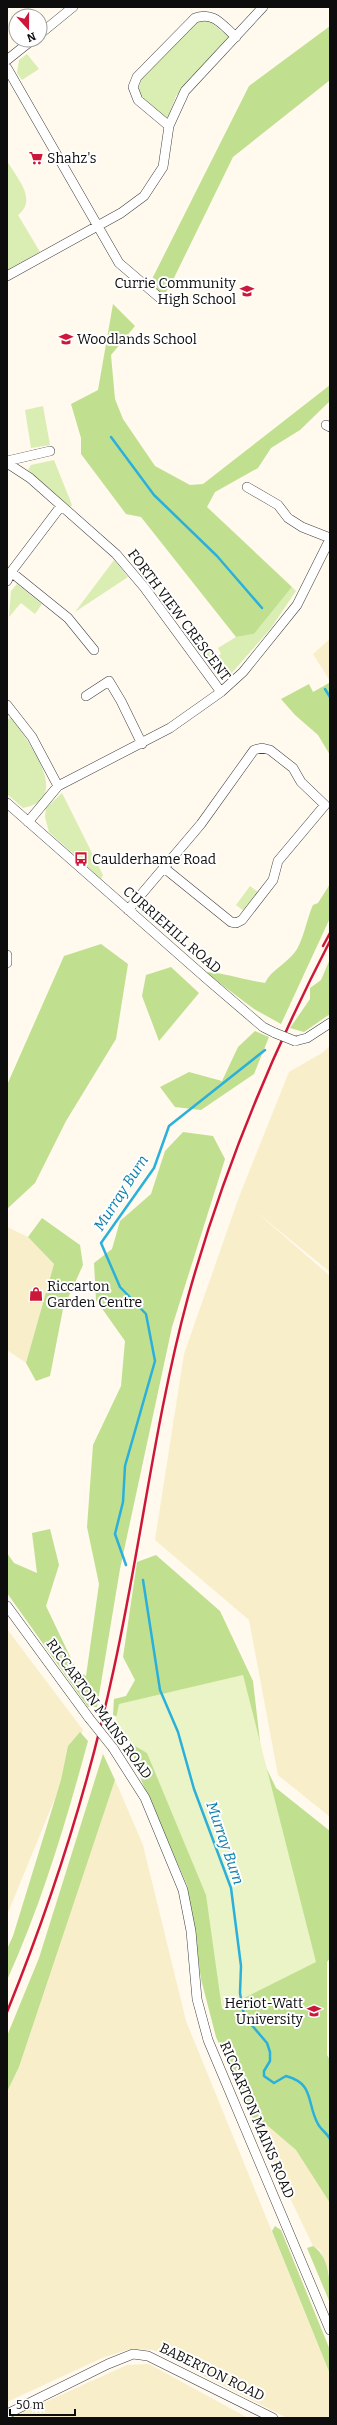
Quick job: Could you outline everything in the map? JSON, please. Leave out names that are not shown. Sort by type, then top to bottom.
[{"type":"street","points":[[48,28],[74,7]]},
{"type":"street","points":[[7,276],[133,205],[154,182],[163,167],[169,126],[185,91],[263,7]]},
{"type":"street","points":[[169,126],[138,100],[133,87],[137,77],[194,18],[205,14],[212,16],[236,37]]},
{"type":"street","points":[[7,60],[22,48]]},
{"type":"street","points":[[7,68],[119,263],[161,299]]},
{"type":"street","name":"FORTH VIEW CRESCENT","points":[[7,462],[50,451]]},
{"type":"street","name":"FORTH VIEW CRESCENT","points":[[7,462],[30,478],[89,529],[136,576],[221,692],[184,720],[142,744],[58,786],[28,822]]},
{"type":"street","points":[[221,692],[243,672],[297,604],[330,539],[302,528],[288,518],[278,505],[247,486]]},
{"type":"street","points":[[7,581],[11,572],[61,506]]},
{"type":"street","points":[[11,572],[68,618],[94,650]]},
{"type":"street","points":[[86,696],[108,681],[121,701],[142,744]]},
{"type":"street","points":[[7,705],[32,737],[58,786]]},
{"type":"street","points":[[128,910],[163,867],[201,824],[254,750],[262,748],[270,750],[293,768],[301,782],[325,805],[278,861],[273,880],[242,920],[236,923],[231,922],[163,867]]},
{"type":"street","name":"CURRIEHILL ROAD","points":[[7,804],[258,1022],[274,1032],[295,1041],[307,1038],[330,1023]]},
{"type":"street","points":[[7,955],[7,963]]},
{"type":"street","name":"RICCARTON MAINS ROAD","points":[[7,1606],[89,1718],[113,1748],[145,1798],[175,1867],[188,1907],[197,1999],[208,2040],[330,2330]]},
{"type":"street","name":"BABERTON ROAD","points":[[7,2414],[108,2364],[133,2354],[148,2356],[273,2418]]},
{"type":"shaded area","points":[[330,639],[330,681],[313,654]]},
{"type":"shaded area","points":[[330,1046],[330,1272],[255,1211],[330,1276],[330,1817],[278,1775],[249,1620],[155,1540],[184,1354],[239,1197],[289,1072],[322,1053]]},
{"type":"shaded area","points":[[7,1227],[28,1237],[54,1264],[26,1363],[7,1350]]},
{"type":"shaded area","points":[[7,1629],[83,1730],[7,1915]]},
{"type":"shaded area","points":[[115,1780],[143,1845],[186,2021],[330,2374],[330,2418],[287,2418],[153,2350],[130,2349],[102,2358],[7,2402],[7,2092],[19,2067]]},
{"type":"shaded area","points":[[252,2118],[268,2126],[296,2150],[324,2190],[330,2203],[330,2275],[320,2250],[313,2246]]},
{"type":"shaded area","points":[[149,2364],[248,2418],[10,2418],[127,2365]]},
{"type":"green space","points":[[201,20],[210,21],[229,38],[176,96],[168,117],[163,117],[141,96],[138,88],[142,78],[190,27]]},
{"type":"green space","points":[[330,26],[330,80],[233,157],[171,284],[164,295],[149,285],[249,86]]},
{"type":"green space","points":[[27,54],[39,69],[22,80],[17,73],[19,60]]},
{"type":"green space","points":[[7,161],[24,189],[26,196],[24,209],[18,215],[40,252],[7,270]]},
{"type":"green space","points":[[113,304],[135,326],[111,355],[115,399],[123,419],[155,466],[190,485],[203,484],[330,385],[330,401],[300,430],[271,448],[258,468],[215,492],[207,507],[292,587],[254,634],[236,637],[141,517],[126,514],[81,454],[81,438],[71,404],[98,390]]},
{"type":"green space","points":[[43,406],[50,445],[31,448],[25,410]]},
{"type":"green space","points":[[54,460],[72,505],[70,507],[28,470],[31,465]]},
{"type":"green space","points":[[114,560],[128,577],[75,612]]},
{"type":"green space","points":[[17,584],[42,604],[35,614],[21,603],[9,617],[11,591]]},
{"type":"green space","points":[[292,587],[296,591],[271,628],[231,674],[223,676],[216,674],[183,628],[204,637],[216,657],[221,654],[218,648],[236,637],[254,634]]},
{"type":"green space","points":[[329,683],[330,755],[318,735],[295,715],[281,699],[309,684],[313,692]]},
{"type":"green space","points":[[11,717],[35,754],[42,768],[46,781],[45,793],[38,802],[23,808],[7,794],[7,720]]},
{"type":"green space","points":[[62,793],[103,875],[101,879],[49,832],[45,817],[46,808]]},
{"type":"green space","points":[[330,884],[330,918],[281,1024],[254,1009],[205,972],[265,983],[271,974],[298,948],[313,905],[318,903]]},
{"type":"green space","points":[[250,886],[258,892],[244,911],[236,905]]},
{"type":"green space","points":[[101,944],[128,964],[116,1039],[66,1121],[35,1183],[7,1209],[7,1085],[64,956]]},
{"type":"green space","points":[[330,959],[330,1014],[304,1032],[290,1028],[310,999],[310,988],[321,980]]},
{"type":"green space","points":[[171,967],[199,993],[159,1041],[142,996],[146,975]]},
{"type":"green space","points":[[255,1031],[269,1037],[254,1074],[201,1110],[175,1107],[160,1087],[189,1072],[222,1081],[238,1047]]},
{"type":"green space","points":[[183,1132],[213,1136],[225,1159],[172,1327],[120,1569],[97,1707],[88,1707],[7,1593],[7,1553],[14,1563],[37,1573],[32,1533],[50,1529],[59,1565],[46,1606],[77,1671],[86,1676],[99,1584],[87,1527],[93,1445],[121,1386],[125,1341],[96,1300],[94,1263],[112,1249],[120,1221],[151,1194],[165,1151]]},
{"type":"green space","points":[[42,1218],[80,1245],[83,1265],[63,1309],[50,1376],[36,1381],[26,1363],[54,1264],[28,1237]]},
{"type":"green space","points":[[156,1555],[220,1611],[253,1681],[262,1759],[276,1788],[330,1831],[330,1958],[327,1962],[327,2055],[330,2060],[330,2203],[296,2150],[268,2126],[252,2118],[216,2037],[201,1979],[187,1885],[142,1782],[132,1752],[134,1742],[124,1720],[113,1715],[114,1699],[126,1696],[135,1680],[123,1657],[137,1562]]},
{"type":"green space","points":[[243,1675],[316,1962],[222,2009],[206,1895],[147,1753],[113,1733],[119,1704]]},
{"type":"green space","points":[[80,1732],[88,1741],[71,1802],[42,1892],[20,1951],[7,1980],[7,1949],[13,1936],[61,1780],[68,1746]]},
{"type":"green space","points":[[103,1754],[115,1780],[19,2067],[7,2092],[7,2036],[39,1958]]},
{"type":"green space","points":[[275,2226],[281,2230],[330,2350],[330,2374],[272,2231]]},
{"type":"green space","points":[[313,2246],[319,2251],[326,2265],[329,2280],[330,2303],[307,2248]]},
{"type":"waterway","points":[[111,437],[154,495],[217,556],[262,608]]},
{"type":"waterway","points":[[325,689],[330,697]]},
{"type":"waterway","name":"Murray Burn","points":[[126,1565],[115,1534],[123,1502],[125,1466],[155,1361],[146,1314],[120,1287],[101,1243],[154,1168],[169,1126],[265,1050]]},
{"type":"waterway","name":"Murray Burn","points":[[143,1580],[160,1690],[178,1732],[194,1789],[231,1888],[241,1966],[240,1993],[244,2016],[267,2043],[270,2052],[270,2061],[264,2071],[264,2076],[274,2083],[286,2076],[295,2079],[302,2084],[306,2089],[318,2124],[330,2139]]},
{"type":"railway","points":[[323,946],[330,933]]},
{"type":"railway","points":[[7,2012],[54,1885],[93,1756],[124,1622],[166,1389],[176,1343],[201,1251],[232,1160],[268,1071],[308,984],[330,941]]},
{"type":"place","name":"Shahz's","points":[[36,158]]},
{"type":"place","name":"Currie Community High School","points":[[247,291]]},
{"type":"place","name":"Woodlands School","points":[[66,339]]},
{"type":"place","name":"Caulderhame Road","points":[[81,859]]},
{"type":"place","name":"Riccarton Garden Centre","points":[[36,1294]]},
{"type":"place","name":"Heriot-Watt University","points":[[314,2011]]}]
